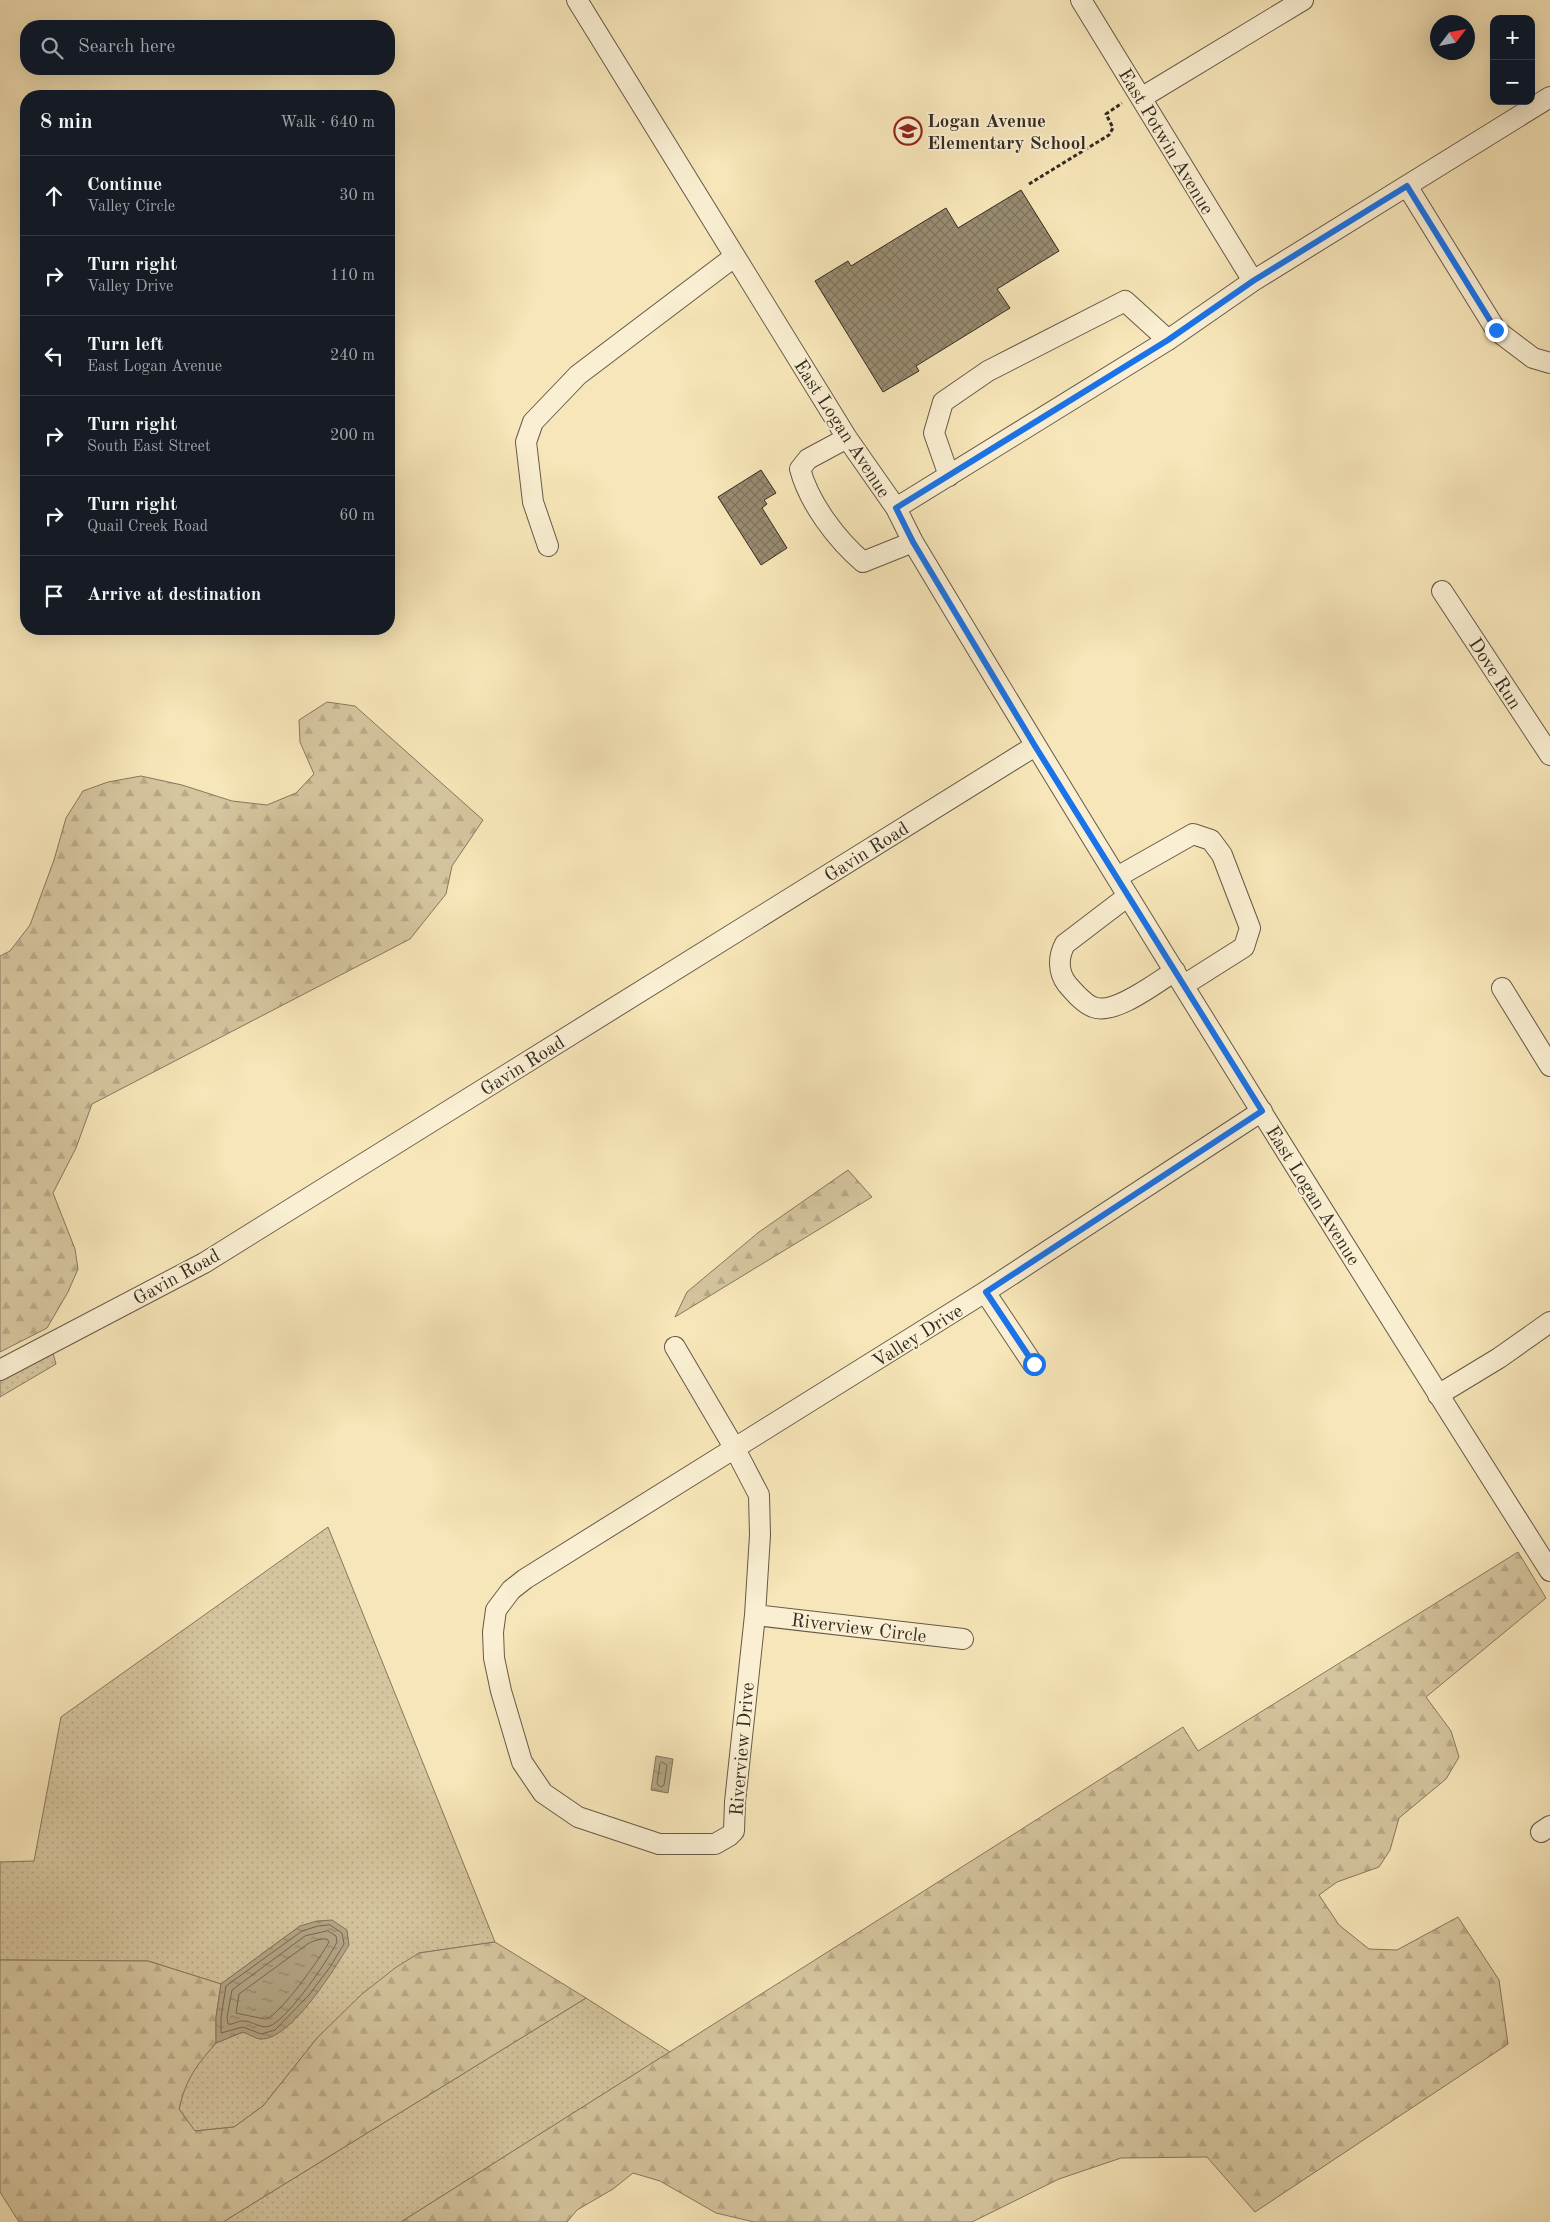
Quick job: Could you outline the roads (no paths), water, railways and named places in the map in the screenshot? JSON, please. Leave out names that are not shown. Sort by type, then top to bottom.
[{"type":"street","name":"East Logan Avenue","points":[[577,0],[847,438],[896,508],[913,542],[1035,746],[1438,1395],[1550,1571]]},
{"type":"street","name":"East Potwin Avenue","points":[[1081,0],[1132,101],[1253,281]]},
{"type":"street","points":[[1132,101],[1303,0]]},
{"type":"street","points":[[896,508],[1168,340],[1253,281],[1550,98]]},
{"type":"street","points":[[1407,186],[1496,330],[1533,358],[1550,363]]},
{"type":"street","points":[[548,546],[533,502],[526,442],[533,422],[578,375],[734,257]]},
{"type":"street","points":[[949,476],[934,433],[943,402],[988,371],[1125,301],[1168,340]]},
{"type":"street","points":[[847,438],[808,459],[800,469],[804,487],[812,501],[849,550],[863,562],[913,542]]},
{"type":"street","name":"Dove Run","points":[[1442,590],[1550,755]]},
{"type":"street","name":"Gavin Road","points":[[0,1370],[204,1264],[1035,746]]},
{"type":"street","points":[[1117,877],[1193,834],[1212,840],[1222,855],[1250,928],[1244,947],[1108,1009],[1093,1007],[1074,993],[1064,979],[1060,963],[1061,952],[1066,944],[1128,896]]},
{"type":"street","points":[[1502,988],[1550,1066]]},
{"type":"street","name":"Valley Drive","points":[[567,1553],[986,1292],[1262,1111]]},
{"type":"street","points":[[986,1292],[1034,1364]]},
{"type":"street","points":[[1438,1395],[1499,1358],[1550,1322]]},
{"type":"street","name":"Riverview Drive","points":[[567,1553],[518,1584],[496,1610],[493,1632],[494,1658],[500,1691],[522,1762],[544,1793],[578,1817],[659,1844],[715,1844],[734,1831],[735,1802],[755,1615],[760,1535],[759,1495],[736,1449],[675,1347]]},
{"type":"street","name":"Riverview Circle","points":[[755,1615],[963,1639]]},
{"type":"water","points":[[656,1756],[673,1759],[668,1793],[651,1790]]},
{"type":"water","points":[[332,1920],[347,1930],[349,1945],[334,1970],[298,2016],[273,2036],[259,2039],[243,2032],[216,2043],[216,2017],[221,1984],[300,1926],[317,1921]]},
{"type":"place","name":"Logan Avenue Elementary School","points":[[908,131]]}]
